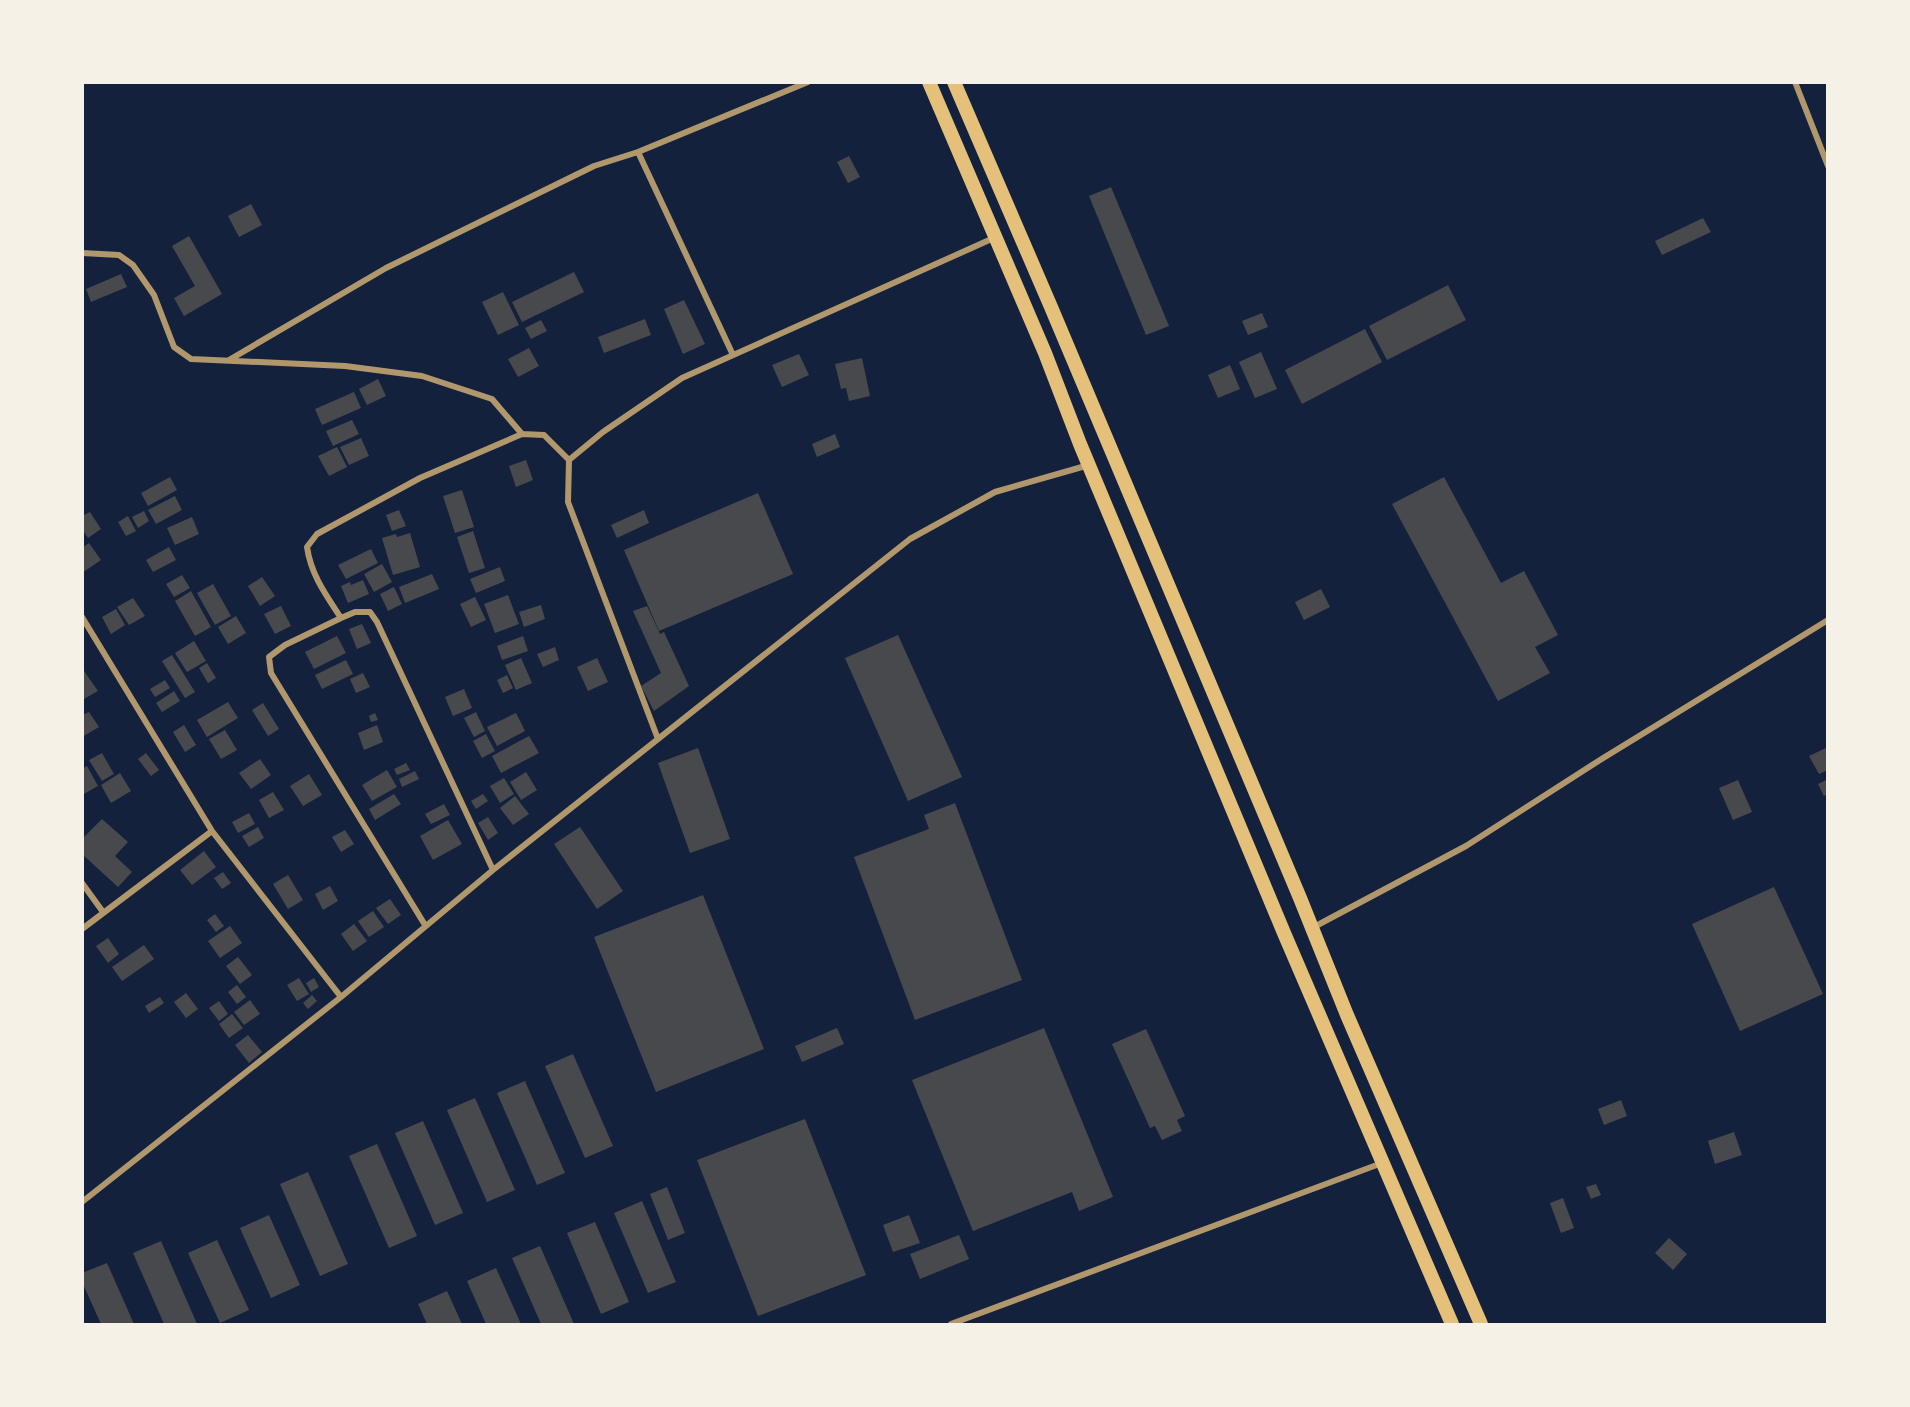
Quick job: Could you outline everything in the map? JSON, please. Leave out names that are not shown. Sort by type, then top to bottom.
[{"type":"main road","points":[[929,82],[1045,352],[1089,465],[1284,933],[1452,1324]]},
{"type":"main road","points":[[954,82],[1051,306],[1347,1015],[1481,1324]]},
{"type":"street","points":[[229,360],[386,268],[594,166],[638,152],[808,82]]},
{"type":"street","points":[[1795,82],[1827,166]]},
{"type":"street","points":[[638,152],[733,355]]},
{"type":"street","points":[[569,460],[603,432],[682,378],[996,237]]},
{"type":"street","points":[[82,253],[119,255],[134,265],[154,295],[174,347],[191,358],[345,366],[422,376],[492,399],[522,434]]},
{"type":"street","points":[[341,618],[317,581],[309,562],[307,547],[317,534],[420,478],[522,434],[544,435],[569,460],[568,502],[658,739]]},
{"type":"street","points":[[82,1202],[341,997],[493,870],[910,539],[995,492],[1089,465]]},
{"type":"street","points":[[425,926],[272,673],[268,657],[285,645],[341,618],[355,612],[370,612],[377,622],[493,870]]},
{"type":"street","points":[[82,616],[212,831],[341,997]]},
{"type":"street","points":[[1312,928],[1466,846],[1827,620]]},
{"type":"street","points":[[82,929],[212,831]]},
{"type":"street","points":[[82,883],[104,912]]},
{"type":"street","points":[[951,1324],[1382,1163]]},
{"type":"building","points":[[849,156],[860,177],[848,183],[837,162]]},
{"type":"building","points":[[1111,187],[1169,326],[1146,335],[1089,196]]},
{"type":"building","points":[[251,204],[262,225],[239,237],[228,216]]},
{"type":"building","points":[[1703,218],[1711,232],[1662,255],[1655,241]]},
{"type":"building","points":[[189,236],[222,294],[184,316],[174,298],[195,286],[172,246]]},
{"type":"building","points":[[574,272],[584,292],[522,322],[512,302]]},
{"type":"building","points":[[121,274],[127,287],[91,302],[86,289]]},
{"type":"building","points":[[1448,285],[1466,320],[1387,360],[1369,326]]},
{"type":"building","points":[[503,292],[519,325],[498,335],[482,302]]},
{"type":"building","points":[[684,300],[705,344],[683,354],[664,309]]},
{"type":"building","points":[[1262,313],[1268,327],[1248,335],[1242,321]]},
{"type":"building","points":[[645,319],[651,335],[604,353],[598,337]]},
{"type":"building","points":[[541,320],[547,331],[531,339],[525,328]]},
{"type":"building","points":[[1365,329],[1382,362],[1302,404],[1285,370]]},
{"type":"building","points":[[529,348],[539,366],[518,377],[508,359]]},
{"type":"building","points":[[1261,352],[1277,389],[1255,398],[1239,362]]},
{"type":"building","points":[[799,354],[809,375],[782,387],[772,365]]},
{"type":"building","points":[[862,358],[870,396],[849,401],[846,388],[841,389],[835,364]]},
{"type":"building","points":[[1230,365],[1240,389],[1218,398],[1208,375]]},
{"type":"building","points":[[378,379],[386,396],[367,405],[359,389]]},
{"type":"building","points":[[354,392],[361,408],[322,425],[315,409]]},
{"type":"building","points":[[352,420],[359,434],[333,446],[326,431]]},
{"type":"building","points":[[835,434],[840,447],[817,457],[812,444]]},
{"type":"building","points":[[361,438],[369,456],[349,465],[340,447]]},
{"type":"building","points":[[337,447],[347,467],[329,476],[318,456]]},
{"type":"building","points":[[526,460],[533,480],[516,487],[509,466]]},
{"type":"building","points":[[170,477],[177,490],[148,506],[141,493]]},
{"type":"building","points":[[1444,477],[1501,583],[1524,571],[1558,635],[1535,647],[1550,673],[1498,701],[1392,504]]},
{"type":"building","points":[[462,490],[474,527],[455,533],[443,496]]},
{"type":"building","points":[[758,493],[793,574],[659,631],[624,550]]},
{"type":"building","points":[[175,496],[182,510],[156,524],[148,510]]},
{"type":"building","points":[[399,510],[406,526],[392,531],[386,515]]},
{"type":"building","points":[[644,510],[649,523],[617,538],[611,525]]},
{"type":"building","points":[[144,511],[149,521],[138,528],[132,517]]},
{"type":"building","points":[[90,512],[101,529],[88,538],[82,529],[82,516]]},
{"type":"building","points":[[128,516],[136,531],[126,536],[118,522]]},
{"type":"building","points":[[192,517],[199,534],[175,545],[167,528]]},
{"type":"building","points":[[473,531],[485,568],[469,573],[457,537]]},
{"type":"building","points":[[410,533],[420,567],[393,575],[382,538]]},
{"type":"building","points":[[89,543],[101,560],[82,573],[82,548]]},
{"type":"building","points":[[169,547],[176,560],[153,572],[146,560]]},
{"type":"building","points":[[371,549],[378,563],[346,579],[338,565]]},
{"type":"building","points":[[382,564],[392,582],[374,592],[364,574]]},
{"type":"building","points":[[500,567],[505,581],[476,593],[470,579]]},
{"type":"building","points":[[432,574],[439,589],[405,603],[399,587]]},
{"type":"building","points":[[182,575],[190,588],[174,597],[166,584]]},
{"type":"building","points":[[262,577],[275,596],[260,606],[248,586]]},
{"type":"building","points":[[363,580],[369,594],[348,603],[341,586]]},
{"type":"building","points":[[213,584],[231,616],[215,625],[197,593]]},
{"type":"building","points":[[394,587],[402,604],[388,611],[380,594]]},
{"type":"building","points":[[1321,589],[1330,607],[1304,620],[1295,602]]},
{"type":"building","points":[[191,591],[211,627],[195,636],[175,601]]},
{"type":"building","points":[[508,595],[519,624],[495,633],[484,604]]},
{"type":"building","points":[[475,597],[486,620],[471,627],[460,604]]},
{"type":"building","points":[[133,598],[145,616],[129,625],[117,607]]},
{"type":"building","points":[[541,605],[545,619],[524,627],[519,612]]},
{"type":"building","points":[[281,606],[291,626],[275,634],[264,614]]},
{"type":"building","points":[[647,606],[660,634],[664,632],[689,686],[654,711],[641,686],[661,673],[633,611]]},
{"type":"building","points":[[116,609],[125,625],[111,634],[102,617]]},
{"type":"building","points":[[236,616],[246,633],[228,644],[218,627]]},
{"type":"building","points":[[362,624],[371,643],[357,649],[349,629]]},
{"type":"building","points":[[898,635],[962,777],[908,801],[845,658]]},
{"type":"building","points":[[337,636],[346,653],[314,669],[305,652]]},
{"type":"building","points":[[523,636],[528,651],[502,660],[497,646]]},
{"type":"building","points":[[194,641],[206,661],[187,672],[175,653]]},
{"type":"building","points":[[555,647],[559,660],[543,667],[537,654]]},
{"type":"building","points":[[172,655],[195,692],[185,698],[162,661]]},
{"type":"building","points":[[521,658],[532,683],[516,690],[505,665]]},
{"type":"building","points":[[597,658],[608,682],[588,691],[577,667]]},
{"type":"building","points":[[346,660],[353,674],[322,689],[315,675]]},
{"type":"building","points":[[207,663],[216,678],[208,683],[199,668]]},
{"type":"building","points":[[82,668],[98,691],[82,700]]},
{"type":"building","points":[[363,673],[370,687],[356,693],[350,679]]},
{"type":"building","points":[[507,675],[513,688],[503,693],[497,680]]},
{"type":"building","points":[[165,680],[170,688],[155,697],[150,689]]},
{"type":"building","points":[[464,689],[472,708],[453,716],[445,697]]},
{"type":"building","points":[[174,691],[180,701],[162,712],[156,703]]},
{"type":"building","points":[[228,702],[238,718],[207,737],[197,720]]},
{"type":"building","points":[[263,703],[279,729],[268,736],[252,710]]},
{"type":"building","points":[[89,712],[99,727],[82,737],[82,715]]},
{"type":"building","points":[[476,712],[485,731],[474,737],[464,718]]},
{"type":"building","points":[[375,713],[378,720],[371,722],[369,716]]},
{"type":"building","points":[[516,713],[525,731],[497,746],[487,727]]},
{"type":"building","points":[[184,725],[196,745],[185,752],[173,732]]},
{"type":"building","points":[[377,725],[383,742],[364,750],[358,733]]},
{"type":"building","points":[[225,730],[237,750],[221,759],[209,739]]},
{"type":"building","points":[[486,734],[495,751],[482,758],[473,741]]},
{"type":"building","points":[[529,736],[539,753],[501,773],[492,756]]},
{"type":"building","points":[[1828,747],[1828,770],[1819,774],[1809,756]]},
{"type":"building","points":[[698,748],[730,839],[690,853],[658,763]]},
{"type":"building","points":[[102,753],[114,774],[102,781],[89,760]]},
{"type":"building","points":[[146,753],[159,770],[151,776],[138,759]]},
{"type":"building","points":[[260,759],[271,775],[251,789],[239,773]]},
{"type":"building","points":[[406,763],[410,770],[397,775],[394,769]]},
{"type":"building","points":[[87,766],[98,786],[82,795],[82,769]]},
{"type":"building","points":[[387,770],[397,787],[372,801],[362,785]]},
{"type":"building","points":[[415,771],[419,779],[402,787],[399,779]]},
{"type":"building","points":[[526,772],[537,790],[521,800],[510,782]]},
{"type":"building","points":[[120,773],[131,791],[111,803],[101,785]]},
{"type":"building","points":[[309,774],[322,795],[303,806],[290,786]]},
{"type":"building","points":[[504,778],[514,794],[500,803],[490,786]]},
{"type":"building","points":[[1828,779],[1828,794],[1824,796],[1818,784]]},
{"type":"building","points":[[1738,780],[1752,812],[1733,820],[1719,788]]},
{"type":"building","points":[[273,792],[284,810],[269,818],[259,800]]},
{"type":"building","points":[[394,794],[401,804],[375,820],[369,809]]},
{"type":"building","points":[[483,794],[488,801],[476,809],[471,801]]},
{"type":"building","points":[[515,796],[529,814],[513,825],[500,808]]},
{"type":"building","points":[[955,803],[1022,980],[915,1020],[854,857],[929,829],[924,815]]},
{"type":"building","points":[[444,804],[450,815],[431,824],[425,814]]},
{"type":"building","points":[[249,813],[255,824],[238,833],[232,822]]},
{"type":"building","points":[[488,817],[498,833],[488,840],[478,823]]},
{"type":"building","points":[[102,819],[128,842],[115,856],[132,872],[118,887],[82,854],[82,839]]},
{"type":"building","points":[[448,820],[462,844],[433,860],[420,836]]},
{"type":"building","points":[[258,827],[264,838],[249,847],[242,836]]},
{"type":"building","points":[[580,827],[623,891],[597,909],[554,844]]},
{"type":"building","points":[[345,830],[354,844],[341,852],[332,837]]},
{"type":"building","points":[[204,851],[216,867],[192,885],[180,870]]},
{"type":"building","points":[[223,872],[231,883],[222,889],[214,878]]},
{"type":"building","points":[[288,875],[303,900],[288,909],[273,884]]},
{"type":"building","points":[[330,886],[338,901],[323,910],[315,894]]},
{"type":"building","points":[[1774,887],[1823,994],[1740,1031],[1692,924]]},
{"type":"building","points":[[703,895],[764,1049],[656,1092],[594,937]]},
{"type":"building","points":[[390,899],[401,915],[388,924],[376,908]]},
{"type":"building","points":[[373,911],[384,927],[369,937],[358,921]]},
{"type":"building","points":[[215,914],[224,926],[216,932],[207,920]]},
{"type":"building","points":[[354,924],[367,941],[353,951],[341,934]]},
{"type":"building","points":[[230,926],[242,943],[220,958],[208,941]]},
{"type":"building","points":[[108,938],[119,954],[108,963],[96,946]]},
{"type":"building","points":[[144,945],[154,959],[122,981],[112,967]]},
{"type":"building","points":[[238,957],[252,975],[240,984],[226,966]]},
{"type":"building","points":[[299,978],[309,994],[297,1001],[287,985]]},
{"type":"building","points":[[314,978],[319,987],[311,992],[306,983]]},
{"type":"building","points":[[237,985],[246,997],[237,1004],[228,992]]},
{"type":"building","points":[[186,993],[198,1009],[186,1018],[174,1002]]},
{"type":"building","points":[[312,995],[317,1001],[308,1009],[303,1003]]},
{"type":"building","points":[[160,997],[164,1003],[149,1013],[145,1006]]},
{"type":"building","points":[[250,1000],[260,1014],[244,1025],[234,1012]]},
{"type":"building","points":[[219,1001],[228,1014],[219,1021],[209,1008]]},
{"type":"building","points":[[232,1014],[243,1028],[229,1038],[219,1024]]},
{"type":"building","points":[[837,1028],[844,1044],[802,1062],[795,1046]]},
{"type":"building","points":[[1044,1028],[1113,1197],[1079,1211],[1072,1192],[973,1231],[912,1080]]},
{"type":"building","points":[[1146,1029],[1185,1116],[1177,1120],[1182,1131],[1162,1140],[1155,1126],[1150,1128],[1112,1044]]},
{"type":"building","points":[[248,1035],[262,1052],[249,1063],[235,1045]]},
{"type":"building","points":[[573,1054],[613,1146],[585,1158],[545,1066]]},
{"type":"building","points":[[525,1081],[565,1173],[537,1185],[497,1093]]},
{"type":"building","points":[[475,1098],[515,1190],[487,1202],[447,1110]]},
{"type":"building","points":[[1621,1100],[1627,1116],[1604,1125],[1598,1109]]},
{"type":"building","points":[[805,1119],[866,1275],[758,1316],[697,1160]]},
{"type":"building","points":[[423,1121],[463,1213],[435,1225],[395,1133]]},
{"type":"building","points":[[1734,1132],[1742,1155],[1715,1164],[1708,1141]]},
{"type":"building","points":[[377,1144],[417,1236],[389,1248],[349,1156]]},
{"type":"building","points":[[308,1172],[348,1264],[320,1276],[280,1184]]},
{"type":"building","points":[[1596,1184],[1601,1195],[1591,1199],[1586,1187]]},
{"type":"building","points":[[667,1187],[685,1233],[668,1240],[650,1194]]},
{"type":"building","points":[[1563,1198],[1574,1228],[1561,1233],[1550,1203]]},
{"type":"building","points":[[642,1201],[676,1282],[648,1293],[614,1213]]},
{"type":"building","points":[[269,1215],[300,1285],[271,1298],[240,1228]]},
{"type":"building","points":[[909,1215],[920,1243],[893,1252],[883,1225]]},
{"type":"building","points":[[595,1222],[629,1302],[601,1314],[567,1233]]},
{"type":"building","points":[[959,1235],[969,1259],[920,1279],[910,1254]]},
{"type":"building","points":[[1669,1238],[1687,1254],[1673,1270],[1655,1253]]},
{"type":"building","points":[[217,1240],[249,1310],[220,1323],[188,1253]]},
{"type":"building","points":[[161,1241],[197,1324],[164,1324],[133,1253]]},
{"type":"building","points":[[540,1246],[574,1324],[541,1324],[512,1258]]},
{"type":"building","points":[[107,1263],[134,1324],[101,1324],[82,1282],[82,1273]]},
{"type":"building","points":[[496,1268],[521,1324],[486,1324],[467,1281]]},
{"type":"building","points":[[447,1291],[462,1324],[427,1324],[418,1304]]}]
